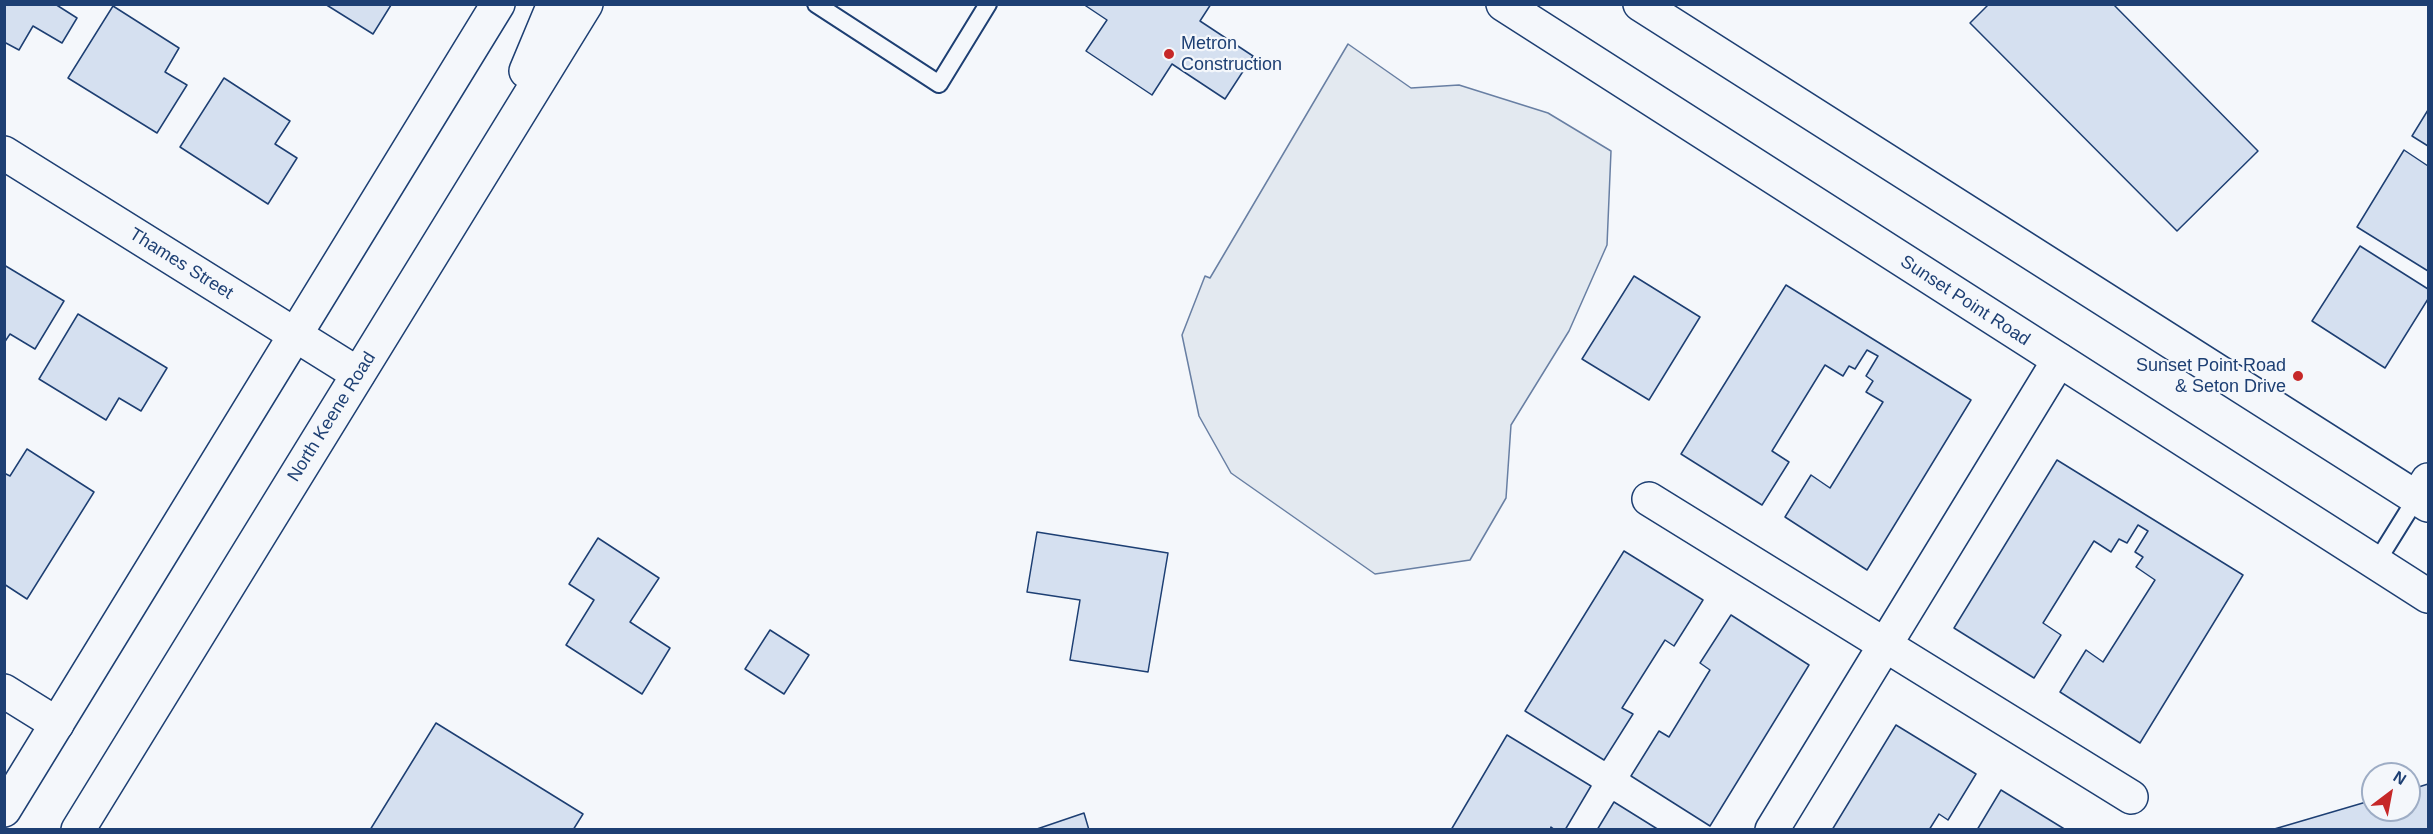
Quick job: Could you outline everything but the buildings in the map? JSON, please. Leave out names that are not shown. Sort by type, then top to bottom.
[{"type":"main road","points":[[4,810],[498,4]]},
{"type":"main road","points":[[486,167],[554,4]]},
{"type":"main road","name":"North Keene Road","points":[[78,830],[586,4]]},
{"type":"main road","name":"Sunset Point Road","points":[[1503,4],[2428,596]]},
{"type":"main road","points":[[1640,4],[2425,494]]},
{"type":"main road","name":"Thames Street","points":[[4,153],[358,374]]},
{"type":"main road","points":[[1772,830],[2059,360]]},
{"type":"main road","points":[[1649,499],[2131,797]]},
{"type":"main road","points":[[4,691],[57,724]]},
{"type":"lane","points":[[816,4],[939,84],[988,4]]},
{"type":"lane","points":[[2376,563],[2425,494]]},
{"type":"shaded area","points":[[1348,44],[1411,88],[1459,85],[1548,113],[1611,151],[1607,245],[1569,331],[1511,425],[1506,498],[1470,560],[1375,574],[1231,473],[1199,416],[1182,335],[1205,276],[1210,278]]},
{"type":"place","name":"Metron Construction","points":[[1169,54]]},
{"type":"place","name":"Sunset Point Road & Seton Drive","points":[[2298,376]]}]
